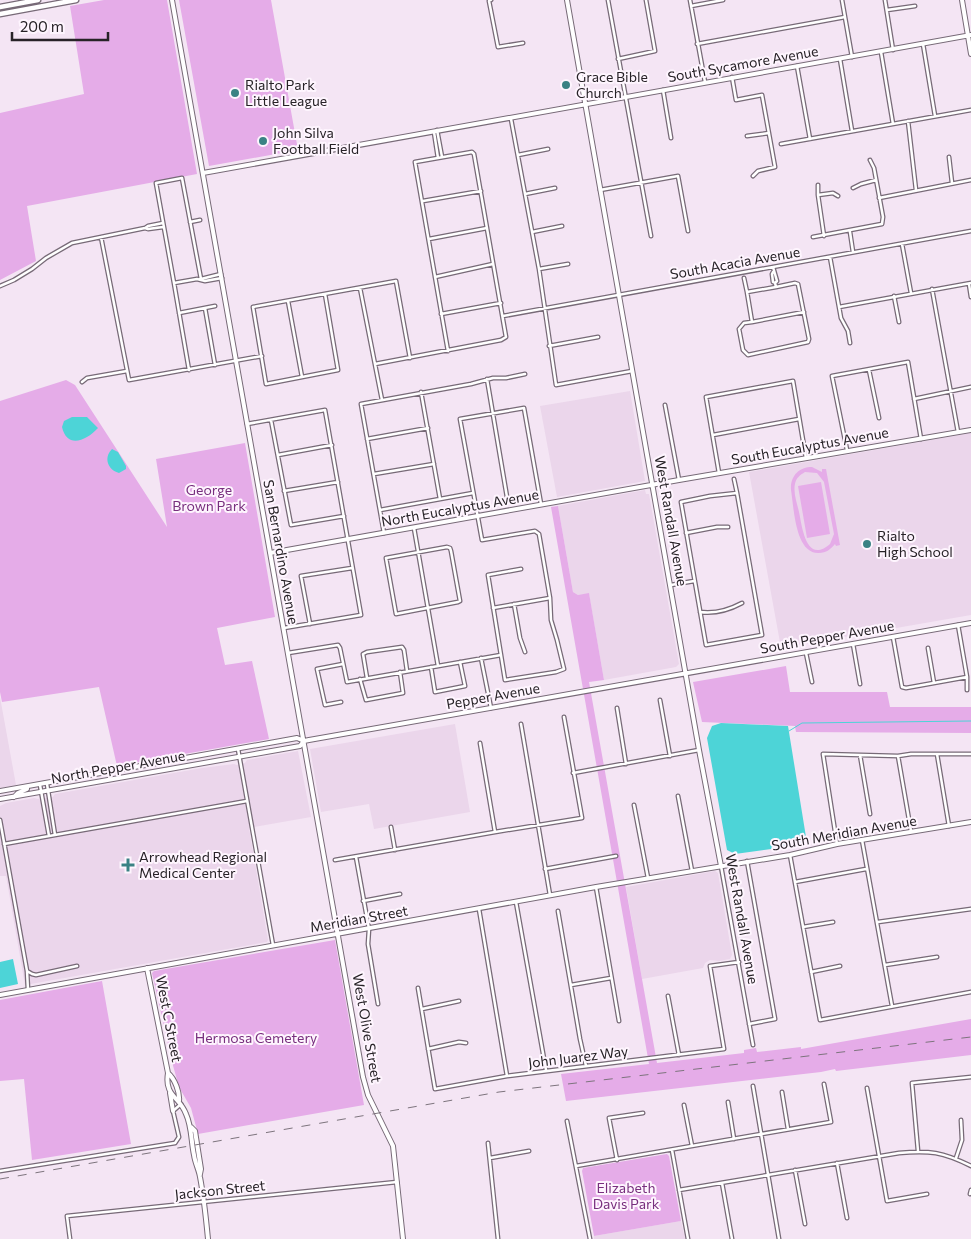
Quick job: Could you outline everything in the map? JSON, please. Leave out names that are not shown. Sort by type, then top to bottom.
[{"type":"main road","points":[[0,7],[38,0]]},
{"type":"main road","points":[[0,14],[76,0]]},
{"type":"street","name":"San Bernardino Avenue","points":[[172,0],[338,934]]},
{"type":"street","points":[[490,0],[498,48],[524,43]]},
{"type":"street","name":"West Randall Avenue","points":[[566,0],[753,1045]]},
{"type":"street","points":[[608,0],[651,236]]},
{"type":"street","points":[[618,59],[655,51],[646,0]]},
{"type":"street","points":[[690,0],[705,82]]},
{"type":"street","points":[[691,6],[723,0]]},
{"type":"street","points":[[842,0],[852,57]]},
{"type":"street","points":[[885,0],[893,50]]},
{"type":"street","points":[[962,0],[971,54]]},
{"type":"street","points":[[887,10],[915,6]]},
{"type":"street","points":[[697,44],[845,17]]},
{"type":"street","name":"South Sycamore Avenue","points":[[204,173],[585,103],[969,36]]},
{"type":"street","points":[[923,44],[935,116]]},
{"type":"street","points":[[881,52],[893,124]]},
{"type":"street","points":[[840,59],[852,132]]},
{"type":"street","points":[[797,66],[810,139]]},
{"type":"street","points":[[732,78],[736,100],[762,95],[774,167],[758,171],[753,176]]},
{"type":"street","points":[[663,90],[671,138]]},
{"type":"street","points":[[781,144],[971,110]]},
{"type":"street","points":[[510,117],[532,232],[556,385],[632,371]]},
{"type":"street","points":[[908,120],[916,190]]},
{"type":"street","points":[[436,130],[442,158]]},
{"type":"street","points":[[436,130],[438,158]]},
{"type":"street","points":[[747,136],[769,133]]},
{"type":"street","points":[[518,156],[548,149]]},
{"type":"street","points":[[375,364],[448,351],[501,340],[506,337],[481,191],[472,152],[414,162],[448,351]]},
{"type":"street","points":[[949,157],[952,184]]},
{"type":"street","points":[[813,238],[882,224],[884,221],[880,198],[874,168],[870,160]]},
{"type":"street","points":[[600,190],[678,176],[688,231]]},
{"type":"street","points":[[189,370],[156,183],[182,178],[201,279]]},
{"type":"street","points":[[853,188],[876,180]]},
{"type":"street","points":[[880,198],[971,180]]},
{"type":"street","points":[[818,186],[824,236]]},
{"type":"street","points":[[525,194],[555,188]]},
{"type":"street","points":[[422,201],[481,191]]},
{"type":"street","points":[[818,196],[833,193],[838,196]]},
{"type":"street","points":[[190,222],[200,220]]},
{"type":"street","points":[[0,286],[32,270],[46,258],[67,245],[163,225]]},
{"type":"street","points":[[532,232],[562,226]]},
{"type":"street","points":[[428,239],[487,228]]},
{"type":"street","points":[[849,231],[853,252]]},
{"type":"street","name":"South Acacia Avenue","points":[[503,316],[971,231]]},
{"type":"street","points":[[101,237],[129,380],[262,356]]},
{"type":"street","points":[[902,244],[911,293]]},
{"type":"street","points":[[830,256],[841,318],[848,331],[850,343]]},
{"type":"street","points":[[435,277],[493,264]]},
{"type":"street","points":[[538,269],[568,264]]},
{"type":"street","points":[[773,267],[777,281],[775,285]]},
{"type":"street","points":[[774,272],[772,278],[775,285]]},
{"type":"street","points":[[174,282],[222,276]]},
{"type":"street","points":[[772,278],[776,277]]},
{"type":"street","points":[[744,278],[752,322]]},
{"type":"street","points":[[325,294],[338,370],[266,384],[253,307],[396,281],[410,358]]},
{"type":"street","points":[[839,307],[970,283],[971,297]]},
{"type":"street","points":[[747,292],[775,285],[798,284],[804,312],[809,338],[808,342],[748,355],[743,350],[739,329],[744,323],[804,312]]},
{"type":"street","points":[[360,288],[382,400]]},
{"type":"street","points":[[932,290],[958,432]]},
{"type":"street","points":[[894,296],[899,322]]},
{"type":"street","points":[[288,301],[302,377]]},
{"type":"street","points":[[441,314],[501,303]]},
{"type":"street","points":[[179,313],[215,306]]},
{"type":"street","points":[[205,308],[215,365]]},
{"type":"street","points":[[549,346],[598,337]]},
{"type":"street","points":[[847,450],[832,376],[908,362],[921,439]]},
{"type":"street","points":[[869,370],[879,418]]},
{"type":"street","points":[[82,382],[87,378],[127,371]]},
{"type":"street","points":[[384,533],[361,404],[471,384],[486,379],[525,374]]},
{"type":"street","points":[[486,379],[507,497]]},
{"type":"street","points":[[719,473],[706,397],[793,381],[806,458]]},
{"type":"street","points":[[914,398],[971,387]]},
{"type":"street","points":[[421,392],[440,499]]},
{"type":"street","points":[[666,405],[680,480]]},
{"type":"street","points":[[521,569],[488,575],[505,680],[556,672],[564,668],[550,620],[550,598],[539,534],[536,531],[482,540],[460,419],[524,408],[541,504]]},
{"type":"street","points":[[247,424],[325,410],[332,445],[361,615],[284,628]]},
{"type":"street","points":[[272,420],[291,525],[344,516]]},
{"type":"street","points":[[713,435],[799,420]]},
{"type":"street","points":[[367,439],[428,428]]},
{"type":"street","name":"South Eucalyptus Avenue","points":[[653,485],[971,430]]},
{"type":"street","points":[[278,455],[332,445]]},
{"type":"street","points":[[374,474],[434,464]]},
{"type":"street","points":[[734,479],[737,493],[762,635],[706,646],[681,502],[737,493]]},
{"type":"street","points":[[284,491],[338,482]]},
{"type":"street","name":"North Eucalyptus Avenue","points":[[270,553],[653,485]]},
{"type":"street","points":[[380,510],[473,493]]},
{"type":"street","points":[[686,534],[717,527],[728,527]]},
{"type":"street","points":[[414,528],[438,666]]},
{"type":"street","points":[[450,548],[460,601],[428,608],[396,614],[386,558],[450,548]]},
{"type":"street","points":[[310,624],[301,576],[352,568]]},
{"type":"street","points":[[671,585],[694,580]]},
{"type":"street","points":[[494,608],[550,598]]},
{"type":"street","points":[[700,612],[718,612],[732,609],[742,603]]},
{"type":"street","points":[[514,604],[520,638],[525,652]]},
{"type":"street","name":"South Pepper Avenue","points":[[686,673],[971,623]]},
{"type":"street","points":[[958,625],[967,677],[967,690]]},
{"type":"street","points":[[893,636],[902,687],[906,688],[967,677]]},
{"type":"street","points":[[853,644],[860,684]]},
{"type":"street","points":[[288,653],[338,645],[347,682],[407,670],[502,655]]},
{"type":"street","points":[[367,678],[363,654],[367,652],[402,647],[407,670]]},
{"type":"street","points":[[928,648],[934,683]]},
{"type":"street","points":[[806,651],[812,682]]},
{"type":"street","points":[[481,658],[491,708]]},
{"type":"street","points":[[430,667],[435,692],[465,686],[460,662]]},
{"type":"street","points":[[341,702],[325,705],[317,670],[343,664]]},
{"type":"street","points":[[360,680],[366,700],[404,693],[400,672]]},
{"type":"street","name":"Pepper Avenue","points":[[238,750],[297,738],[304,741],[686,673]]},
{"type":"street","points":[[660,700],[670,756]]},
{"type":"street","points":[[617,708],[626,764]]},
{"type":"street","points":[[335,860],[582,818],[564,717]]},
{"type":"street","points":[[522,724],[550,896]]},
{"type":"street","name":"Pepper Avenue","points":[[240,757],[300,746],[304,741]]},
{"type":"street","points":[[480,743],[495,832]]},
{"type":"street","points":[[238,750],[273,946]]},
{"type":"street","name":"North Pepper Avenue","points":[[0,792],[238,750]]},
{"type":"street","points":[[573,773],[699,750]]},
{"type":"street","points":[[837,844],[822,754],[898,756],[911,754],[971,754]]},
{"type":"street","points":[[937,754],[950,826]]},
{"type":"street","points":[[860,755],[870,814]]},
{"type":"street","points":[[898,756],[911,833]]},
{"type":"street","name":"North Pepper Avenue","points":[[0,799],[240,757]]},
{"type":"street","points":[[46,784],[55,835]]},
{"type":"street","points":[[40,785],[49,836]]},
{"type":"street","points":[[14,797],[27,789],[27,787]]},
{"type":"street","points":[[678,796],[692,871]]},
{"type":"street","points":[[4,844],[247,801]]},
{"type":"street","points":[[634,805],[648,878]]},
{"type":"street","points":[[0,820],[27,971],[28,990]]},
{"type":"street","name":"South Meridian Avenue","points":[[721,866],[790,855],[837,844],[971,822]]},
{"type":"street","points":[[391,827],[395,850]]},
{"type":"street","points":[[862,840],[892,1006]]},
{"type":"street","points":[[790,855],[820,1020],[971,992]]},
{"type":"street","points":[[546,869],[616,856]]},
{"type":"street","points":[[356,857],[369,929],[368,944],[378,1004]]},
{"type":"street","points":[[747,862],[775,1019],[749,1024]]},
{"type":"street","name":"Meridian Street","points":[[0,995],[721,866]]},
{"type":"street","points":[[794,882],[866,869]]},
{"type":"street","points":[[596,887],[619,1021]]},
{"type":"street","points":[[364,901],[400,894]]},
{"type":"street","points":[[516,902],[546,1071]]},
{"type":"street","points":[[479,909],[507,1076]]},
{"type":"street","points":[[878,922],[971,909]]},
{"type":"street","points":[[558,911],[586,1066]]},
{"type":"street","points":[[803,927],[832,922]]},
{"type":"street","name":"West Olive Street","points":[[338,934],[366,1088],[391,1142],[403,1239]]},
{"type":"street","points":[[885,965],[937,957]]},
{"type":"street","name":"John Juarez Way","points":[[428,1049],[435,1089],[507,1076],[724,1049],[710,966],[739,962]]},
{"type":"street","points":[[27,971],[36,975],[77,966]]},
{"type":"street","points":[[811,972],[840,966]]},
{"type":"street","name":"West C Street","points":[[147,968],[171,1095],[186,1112],[191,1128],[190,1134],[196,1166],[200,1174],[208,1239]]},
{"type":"street","points":[[571,985],[611,978]]},
{"type":"street","points":[[418,988],[428,1049],[459,1042],[466,1043]]},
{"type":"street","points":[[668,996],[679,1055]]},
{"type":"street","points":[[422,1009],[458,1001]]},
{"type":"street","name":"West C Street","points":[[168,1074],[172,1077],[180,1096],[180,1103]]},
{"type":"street","points":[[918,1151],[912,1083],[971,1077]]},
{"type":"street","points":[[576,1166],[831,1122],[824,1084]]},
{"type":"street","points":[[753,1086],[779,1239]]},
{"type":"street","points":[[867,1088],[886,1202],[927,1194]]},
{"type":"street","points":[[0,1171],[176,1143],[179,1137],[170,1090]]},
{"type":"street","points":[[782,1092],[788,1129]]},
{"type":"street","points":[[728,1102],[734,1139]]},
{"type":"street","points":[[173,1111],[180,1103]]},
{"type":"street","points":[[684,1105],[692,1146]]},
{"type":"street","points":[[617,1160],[609,1118],[643,1113]]},
{"type":"street","points":[[956,1158],[962,1140],[961,1120]]},
{"type":"street","points":[[567,1121],[590,1239]]},
{"type":"street","points":[[488,1143],[498,1239]]},
{"type":"street","points":[[672,1150],[688,1239]]},
{"type":"street","points":[[490,1158],[529,1151]]},
{"type":"street","points":[[679,1190],[918,1151],[936,1152],[956,1158],[971,1166]]},
{"type":"street","points":[[837,1163],[847,1218]]},
{"type":"street","points":[[796,1170],[805,1224]]},
{"type":"street","name":"Jackson Street","points":[[70,1239],[67,1216],[397,1182]]},
{"type":"street","points":[[722,1183],[732,1239]]},
{"type":"shaded area","points":[[630,391],[645,481],[557,497],[540,406]]},
{"type":"shaded area","name":"Rialto High School","points":[[971,433],[971,615],[781,648],[749,472]]},
{"type":"shaded area","points":[[645,490],[646,494],[649,494],[679,664],[676,667],[604,680],[589,594],[578,595],[573,592],[558,506]]},
{"type":"shaded area","points":[[0,697],[16,785],[0,788]]},
{"type":"shaded area","points":[[455,724],[470,812],[374,829],[369,804],[321,812],[310,749]]},
{"type":"shaded area","name":"Arrowhead Regional Medical Center","points":[[298,751],[311,817],[249,828],[267,942],[25,985],[6,876],[0,876],[0,806],[6,803],[53,797],[55,794],[202,768],[237,765],[245,763],[247,760]]},
{"type":"shaded area","points":[[715,871],[718,873],[732,955],[730,959],[710,960],[705,963],[703,968],[642,979],[626,887]]},
{"type":"shaded area","points":[[681,1221],[685,1239],[594,1239],[594,1236]]},
{"type":"green space","points":[[104,0],[167,0],[197,174],[27,206],[36,261],[0,280],[0,113],[84,94],[70,6]]},
{"type":"green space","points":[[179,0],[271,0],[298,150],[209,166]]},
{"type":"green space","name":"George Brown Park","points":[[66,380],[75,385],[167,527],[156,459],[245,443],[275,617],[217,628],[225,665],[252,661],[269,739],[117,766],[99,687],[2,702],[0,692],[0,401]]},
{"type":"green space","points":[[807,467],[812,467],[822,472],[822,469],[826,469],[840,545],[836,546],[835,544],[832,548],[822,553],[811,551],[805,546],[800,538],[795,518],[791,490],[792,480],[796,473]],"holes":[[[803,473],[817,473],[824,482],[834,534],[830,544],[822,549],[815,550],[810,547],[804,534],[795,487],[797,478]]]},
{"type":"green space","points":[[821,482],[830,534],[807,538],[798,486]]},
{"type":"green space","points":[[558,506],[573,592],[578,595],[589,593],[604,680],[589,682],[657,1063],[744,1053],[744,1050],[756,1048],[757,1052],[801,1047],[801,1049],[971,1019],[971,1055],[566,1101],[561,1074],[649,1064],[551,507]]},
{"type":"green space","points":[[786,666],[790,692],[887,692],[890,707],[971,707],[971,733],[796,732],[795,726],[702,722],[693,682]]},
{"type":"green space","name":"Hermosa Cemetery","points":[[335,940],[364,1105],[198,1134],[191,1108],[179,1087],[152,973],[154,971]]},
{"type":"green space","points":[[102,981],[131,1144],[32,1160],[24,1079],[0,1081],[0,1000]]},
{"type":"green space","name":"Elizabeth Davis Park","points":[[667,1154],[669,1156],[681,1221],[594,1236],[583,1168]]},
{"type":"water","points":[[72,417],[87,417],[98,428],[83,439],[72,440],[64,434],[62,427],[64,421]]},
{"type":"water","points":[[112,449],[118,452],[126,466],[126,469],[119,473],[112,469],[107,460]]},
{"type":"water","points":[[721,723],[788,726],[806,837],[801,845],[735,854],[727,850],[707,738],[712,726]]},
{"type":"water","points":[[13,959],[18,984],[0,988],[0,962]]},
{"type":"waterway","points":[[789,731],[802,723],[971,721]]},
{"type":"railway","points":[[0,1179],[499,1092],[971,1037]]},
{"type":"place","name":"Grace Bible Church","points":[[566,85]]},
{"type":"place","name":"Rialto Park Little League","points":[[235,93]]},
{"type":"place","name":"John Silva Football Field","points":[[263,141]]},
{"type":"place","name":"Rialto High School","points":[[867,544]]},
{"type":"place","name":"Arrowhead Regional Medical Center","points":[[128,865]]}]
